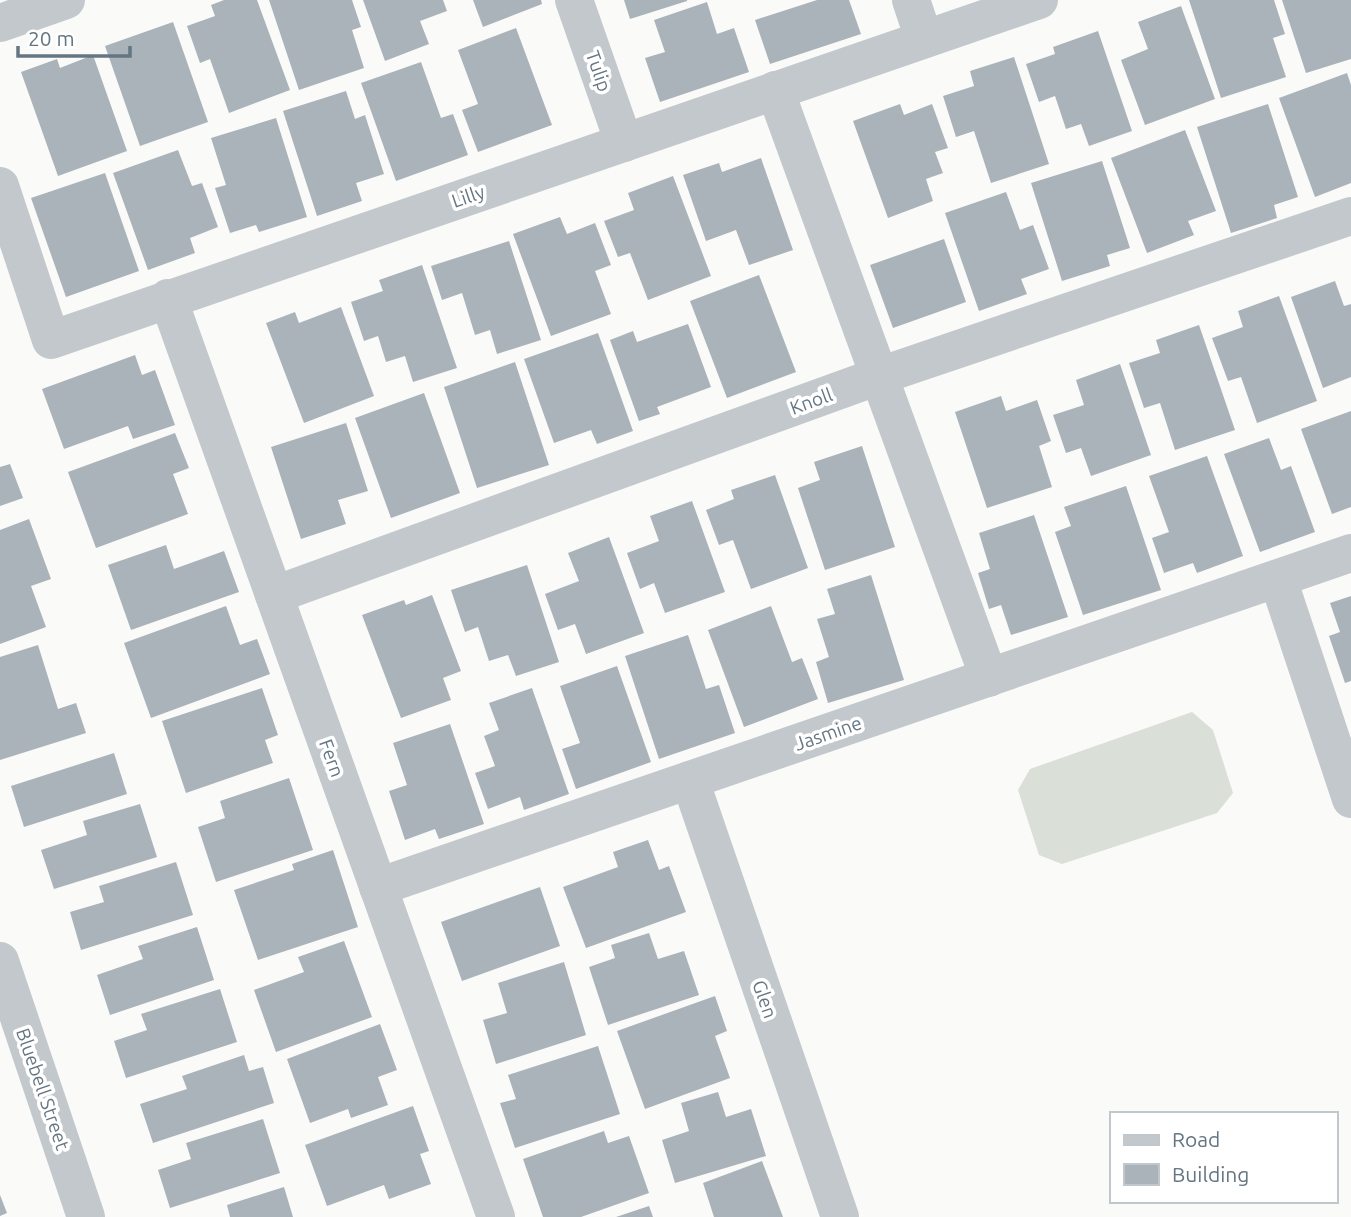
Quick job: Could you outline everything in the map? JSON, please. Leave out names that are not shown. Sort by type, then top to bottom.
[{"type":"street","points":[[0,23],[66,0]]},
{"type":"street","name":"Tulip","points":[[573,0],[624,142]]},
{"type":"street","points":[[911,0],[924,40]]},
{"type":"street","name":"Lilly","points":[[0,186],[51,340],[1040,0]]},
{"type":"street","points":[[775,90],[989,678]]},
{"type":"street","name":"Knoll","points":[[274,595],[879,376],[1351,215]]},
{"type":"street","name":"Fern","points":[[168,298],[496,1217]]},
{"type":"street","name":"Jasmine","points":[[378,887],[1351,553]]},
{"type":"street","points":[[1278,579],[1351,799]]},
{"type":"street","name":"Glen","points":[[690,780],[840,1217]]},
{"type":"street","name":"Bluebell Street","points":[[0,961],[86,1217]]},
{"type":"shaded area","points":[[1192,712],[1213,730],[1233,793],[1217,813],[1062,864],[1039,855],[1018,790],[1030,769]]},
{"type":"building","points":[[224,0],[257,0],[290,90],[229,113],[210,59],[200,63],[187,26],[215,16],[211,5]]},
{"type":"building","points":[[269,0],[352,0],[361,27],[352,30],[364,68],[299,90]]},
{"type":"building","points":[[363,0],[443,0],[447,11],[420,21],[429,44],[385,61]]},
{"type":"building","points":[[473,0],[541,0],[542,4],[483,27]]},
{"type":"building","points":[[624,0],[687,0],[687,1],[630,19]]},
{"type":"building","points":[[817,0],[849,0],[861,34],[770,64],[755,20]]},
{"type":"building","points":[[1189,0],[1274,0],[1285,34],[1273,38],[1286,77],[1221,98]]},
{"type":"building","points":[[1282,0],[1351,0],[1351,59],[1306,73]]},
{"type":"building","points":[[707,2],[717,34],[734,28],[749,72],[660,102],[645,58],[665,52],[654,20]]},
{"type":"building","points":[[1181,6],[1215,99],[1145,125],[1121,60],[1148,49],[1138,22]]},
{"type":"building","points":[[173,22],[208,122],[140,146],[105,46]]},
{"type":"building","points":[[516,28],[552,125],[478,152],[462,110],[478,104],[458,50]]},
{"type":"building","points":[[1098,31],[1132,131],[1089,146],[1081,124],[1066,129],[1055,96],[1039,102],[1026,64],[1055,54],[1053,47]]},
{"type":"building","points":[[93,55],[127,151],[58,176],[21,72],[57,59],[60,68]]},
{"type":"building","points":[[1014,57],[1049,164],[991,183],[974,131],[956,137],[943,96],[974,86],[970,71]]},
{"type":"building","points":[[421,62],[441,118],[453,114],[468,155],[396,181],[361,83]]},
{"type":"building","points":[[1347,73],[1351,85],[1351,183],[1315,197],[1279,98]]},
{"type":"building","points":[[346,91],[355,119],[365,115],[384,174],[356,183],[362,201],[317,216],[283,111]]},
{"type":"building","points":[[900,104],[904,115],[932,104],[948,148],[935,152],[943,173],[926,179],[933,201],[888,218],[853,121]]},
{"type":"building","points":[[1268,104],[1298,197],[1274,205],[1277,218],[1231,233],[1197,127]]},
{"type":"building","points":[[276,118],[307,217],[259,232],[256,225],[230,233],[215,188],[226,185],[211,138]]},
{"type":"building","points":[[1185,130],[1216,211],[1188,221],[1194,235],[1147,253],[1111,158]]},
{"type":"building","points":[[178,150],[192,186],[202,183],[218,227],[190,238],[195,253],[148,270],[113,173]]},
{"type":"building","points":[[761,158],[793,250],[749,265],[736,230],[706,241],[683,175],[719,163],[722,172]]},
{"type":"building","points":[[1102,161],[1130,248],[1107,255],[1110,266],[1062,281],[1031,183]]},
{"type":"building","points":[[105,173],[139,271],[66,297],[31,198]]},
{"type":"building","points":[[673,176],[711,276],[648,300],[630,253],[618,257],[604,221],[634,210],[628,193]]},
{"type":"building","points":[[1006,192],[1020,230],[1033,225],[1049,269],[1021,279],[1027,294],[979,311],[945,213]]},
{"type":"building","points":[[560,217],[567,234],[595,223],[611,265],[595,271],[611,314],[551,336],[513,234]]},
{"type":"building","points":[[944,239],[966,302],[893,328],[870,265]]},
{"type":"building","points":[[509,241],[541,340],[497,354],[490,330],[475,335],[462,293],[442,300],[431,266]]},
{"type":"building","points":[[422,265],[457,368],[413,382],[405,356],[386,362],[378,336],[364,341],[351,302],[383,291],[379,280]]},
{"type":"building","points":[[759,275],[796,372],[727,398],[690,301]]},
{"type":"building","points":[[1335,281],[1344,306],[1351,304],[1351,377],[1323,388],[1291,297]]},
{"type":"building","points":[[1279,296],[1317,401],[1257,423],[1241,377],[1228,381],[1212,338],[1243,327],[1238,311]]},
{"type":"building","points":[[341,307],[374,396],[304,423],[266,323],[295,312],[299,323]]},
{"type":"building","points":[[688,324],[711,387],[657,407],[660,414],[639,421],[610,340],[633,331],[637,342]]},
{"type":"building","points":[[1199,325],[1235,430],[1175,450],[1160,403],[1144,408],[1129,363],[1160,353],[1156,340]]},
{"type":"building","points":[[598,333],[633,431],[597,444],[591,430],[554,443],[524,359]]},
{"type":"building","points":[[135,355],[142,375],[155,370],[175,425],[133,439],[128,426],[64,449],[42,389]]},
{"type":"building","points":[[515,362],[549,465],[477,488],[444,387]]},
{"type":"building","points":[[1120,364],[1151,455],[1091,476],[1081,448],[1066,453],[1053,415],[1084,405],[1076,380]]},
{"type":"building","points":[[424,393],[460,493],[391,518],[355,418]]},
{"type":"building","points":[[1001,396],[1006,411],[1037,400],[1051,441],[1039,446],[1052,487],[987,508],[955,412]]},
{"type":"building","points":[[1351,411],[1351,507],[1332,514],[1301,429]]},
{"type":"building","points":[[346,423],[368,491],[338,500],[346,524],[301,539],[271,447]]},
{"type":"building","points":[[175,433],[189,468],[173,474],[188,514],[96,548],[68,472]]},
{"type":"building","points":[[1269,438],[1281,470],[1291,466],[1315,532],[1260,552],[1224,454]]},
{"type":"building","points":[[862,446],[895,547],[825,570],[798,488],[820,480],[814,462]]},
{"type":"building","points":[[1207,456],[1243,556],[1197,573],[1193,563],[1164,573],[1152,538],[1169,532],[1149,476]]},
{"type":"building","points":[[10,464],[23,498],[0,506],[0,467]]},
{"type":"building","points":[[775,475],[808,568],[751,589],[733,540],[719,545],[706,510],[734,499],[731,490]]},
{"type":"building","points":[[1126,486],[1161,590],[1083,615],[1055,532],[1071,526],[1064,507]]},
{"type":"building","points":[[692,501],[725,592],[665,613],[654,583],[640,589],[627,553],[659,541],[650,516]]},
{"type":"building","points":[[1034,515],[1068,617],[1011,635],[1001,605],[989,609],[978,573],[990,569],[979,533]]},
{"type":"building","points":[[29,519],[51,579],[31,586],[46,627],[0,644],[0,530]]},
{"type":"building","points":[[609,537],[644,633],[586,654],[575,624],[558,630],[545,594],[579,581],[568,553]]},
{"type":"building","points":[[166,545],[174,569],[224,551],[239,592],[131,630],[108,565]]},
{"type":"building","points":[[527,565],[559,662],[516,676],[508,655],[489,661],[478,627],[465,632],[451,590]]},
{"type":"building","points":[[871,575],[904,680],[828,703],[816,662],[829,657],[817,619],[835,614],[827,589]]},
{"type":"building","points":[[432,595],[461,671],[443,678],[451,700],[401,718],[362,615],[404,600],[406,605]]},
{"type":"building","points":[[1351,596],[1351,681],[1345,683],[1329,636],[1340,632],[1330,603]]},
{"type":"building","points":[[226,606],[240,645],[257,639],[270,674],[151,718],[124,643]]},
{"type":"building","points":[[771,606],[792,662],[802,658],[818,699],[744,727],[708,630]]},
{"type":"building","points":[[688,635],[706,689],[719,685],[735,733],[659,759],[625,656]]},
{"type":"building","points":[[38,645],[58,709],[76,703],[86,733],[0,760],[0,657]]},
{"type":"building","points":[[617,666],[651,762],[576,789],[562,749],[580,743],[560,686]]},
{"type":"building","points":[[262,688],[278,735],[265,740],[273,763],[186,793],[162,721]]},
{"type":"building","points":[[532,688],[569,794],[524,810],[520,797],[488,809],[475,773],[495,766],[484,736],[499,730],[489,703]]},
{"type":"building","points":[[450,724],[484,824],[439,839],[435,829],[405,840],[389,791],[407,785],[393,743]]},
{"type":"building","points":[[114,753],[127,794],[24,827],[11,786]]},
{"type":"building","points":[[289,778],[313,850],[216,882],[198,827],[225,818],[220,801]]},
{"type":"building","points":[[140,804],[157,857],[54,889],[41,850],[87,835],[83,821]]},
{"type":"building","points":[[648,840],[659,870],[669,866],[686,912],[586,948],[563,887],[618,867],[613,852]]},
{"type":"building","points":[[333,850],[358,927],[258,960],[234,890],[294,870],[292,864]]},
{"type":"building","points":[[176,862],[193,915],[81,950],[70,912],[104,902],[99,886]]},
{"type":"building","points":[[540,887],[560,946],[462,981],[441,922]]},
{"type":"building","points":[[197,927],[214,980],[110,1015],[97,975],[143,959],[138,946]]},
{"type":"building","points":[[649,933],[658,959],[684,951],[699,995],[608,1025],[589,967],[615,958],[611,945]]},
{"type":"building","points":[[344,941],[372,1017],[276,1052],[254,990],[304,972],[298,957]]},
{"type":"building","points":[[564,962],[586,1035],[496,1064],[483,1020],[507,1013],[498,983]]},
{"type":"building","points":[[220,989],[237,1042],[126,1078],[114,1041],[147,1030],[141,1014]]},
{"type":"building","points":[[715,996],[727,1031],[715,1036],[730,1078],[645,1109],[617,1031]]},
{"type":"building","points":[[380,1024],[397,1070],[378,1077],[388,1105],[351,1118],[348,1109],[310,1123],[287,1059]]},
{"type":"building","points":[[598,1046],[620,1114],[515,1148],[500,1103],[516,1099],[508,1075]]},
{"type":"building","points":[[244,1055],[249,1071],[263,1067],[274,1103],[153,1143],[140,1104],[187,1089],[182,1076]]},
{"type":"building","points":[[718,1092],[726,1117],[751,1109],[766,1156],[675,1183],[662,1140],[689,1131],[681,1103]]},
{"type":"building","points":[[413,1106],[429,1151],[420,1154],[431,1184],[389,1199],[384,1185],[327,1206],[305,1145]]},
{"type":"building","points":[[263,1119],[280,1173],[170,1208],[158,1170],[191,1159],[186,1143]]},
{"type":"building","points":[[604,1131],[608,1143],[629,1136],[649,1193],[581,1217],[543,1217],[523,1159]]},
{"type":"building","points":[[762,1161],[783,1217],[714,1217],[703,1183]]},
{"type":"building","points":[[284,1187],[293,1217],[230,1217],[227,1205]]},
{"type":"building","points":[[0,1195],[7,1213],[0,1216]]},
{"type":"building","points":[[649,1206],[653,1217],[616,1217]]}]
